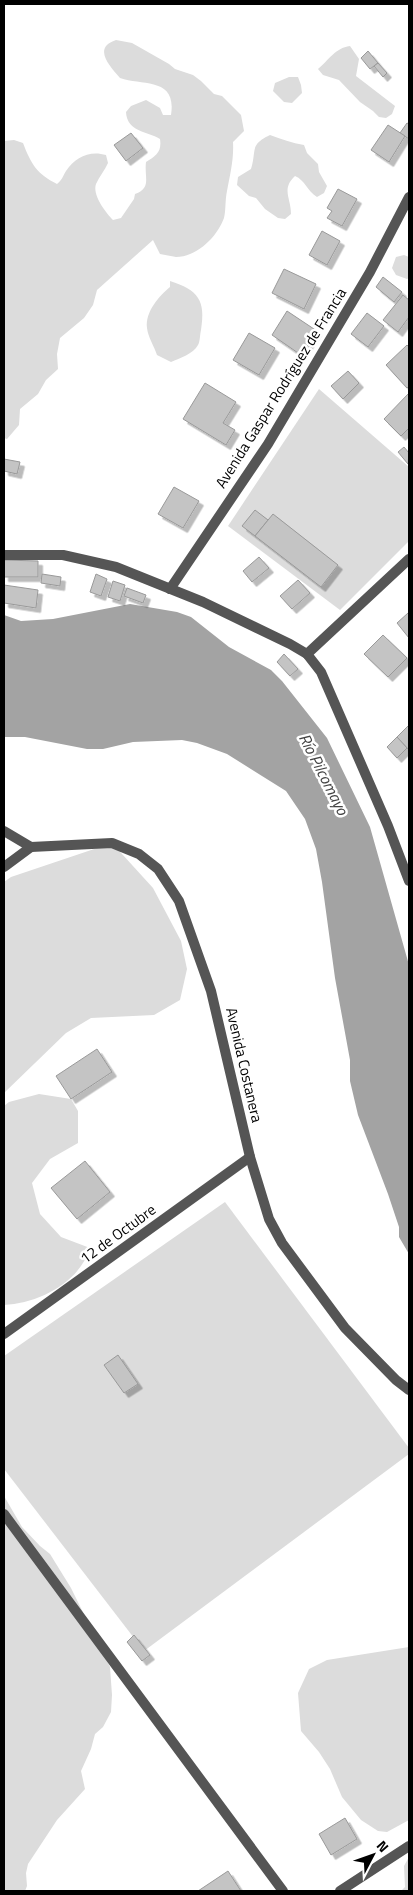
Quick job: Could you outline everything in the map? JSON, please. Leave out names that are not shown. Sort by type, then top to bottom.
[{"type":"street","name":"Avenida Gaspar Rodríguez de Francia","points":[[170,589],[273,435],[370,272],[409,197]]},
{"type":"street","points":[[4,556],[62,555],[116,567],[203,602],[307,654],[320,672],[388,826],[409,881]]},
{"type":"street","points":[[307,654],[409,559]]},
{"type":"street","points":[[4,831],[31,847],[4,866]]},
{"type":"street","name":"Avenida Costanera","points":[[31,847],[112,843],[139,854],[158,869],[178,901],[211,991],[250,1157],[269,1218],[282,1243],[345,1328],[396,1380],[409,1390]]},
{"type":"street","name":"12 de Octubre","points":[[4,1334],[250,1157]]},
{"type":"street","points":[[4,1514],[283,1891]]},
{"type":"street","points":[[340,1891],[409,1846]]},
{"type":"shaded area","points":[[116,40],[132,43],[175,69],[193,75],[214,94],[222,96],[241,115],[244,131],[233,142],[224,218],[211,239],[199,250],[191,254],[176,257],[160,254],[153,240],[97,290],[93,305],[84,318],[60,338],[57,354],[58,369],[46,380],[38,394],[20,409],[19,425],[7,439],[4,438],[4,141],[14,140],[23,143],[36,168],[44,176],[57,184],[78,158],[94,153],[106,155],[108,163],[96,184],[96,193],[103,208],[113,220],[121,218],[134,199],[135,194],[144,189],[146,162],[158,153],[160,147],[160,139],[138,130],[130,124],[126,112],[131,106],[146,100],[160,108],[163,115],[171,115],[171,103],[169,94],[156,85],[120,78],[108,63],[104,52],[109,43]]},
{"type":"shaded area","points":[[350,46],[359,59],[356,76],[395,106],[392,114],[386,118],[379,117],[360,102],[339,80],[323,75],[318,69],[340,49]]},
{"type":"shaded area","points":[[289,77],[298,77],[302,93],[292,103],[284,102],[273,91],[275,83]]},
{"type":"shaded area","points":[[270,135],[304,145],[307,153],[318,164],[319,172],[327,186],[324,193],[317,197],[295,176],[288,185],[291,214],[285,219],[278,218],[265,209],[256,198],[249,196],[237,185],[238,177],[251,169],[256,145]]},
{"type":"shaded area","points":[[404,255],[409,257],[409,278],[407,279],[396,275],[392,268],[396,257]]},
{"type":"shaded area","points":[[170,281],[180,284],[193,293],[201,304],[202,311],[198,345],[190,353],[171,362],[157,355],[147,328],[150,310],[161,295],[170,287]]},
{"type":"shaded area","points":[[319,389],[409,467],[409,541],[340,610],[228,526]]},
{"type":"shaded area","points":[[112,843],[153,888],[181,941],[187,969],[180,1000],[154,1015],[91,1018],[66,1033],[4,1093],[4,882],[11,877]]},
{"type":"shaded area","points":[[39,1094],[71,1099],[78,1111],[78,1143],[50,1159],[32,1183],[40,1214],[61,1237],[90,1248],[85,1260],[77,1271],[56,1289],[31,1300],[4,1305],[4,1106],[9,1102]]},
{"type":"shaded area","points":[[225,1202],[409,1448],[409,1454],[144,1651],[4,1469],[4,1356]]},
{"type":"shaded area","points":[[4,1496],[22,1527],[50,1554],[71,1588],[110,1667],[112,1695],[111,1712],[103,1727],[95,1734],[91,1749],[81,1771],[85,1789],[57,1820],[28,1864],[25,1891],[4,1891]]},
{"type":"shaded area","points":[[409,1647],[409,1820],[387,1832],[378,1831],[361,1820],[342,1797],[330,1769],[319,1752],[301,1731],[298,1693],[309,1669],[327,1660]]},
{"type":"shaded area","points":[[409,1857],[409,1891],[401,1891],[405,1887],[404,1866]]},
{"type":"water","name":"Río Pilcomayo","points":[[130,604],[177,612],[191,617],[229,647],[271,670],[327,738],[370,827],[409,965],[409,1254],[399,1237],[399,1227],[358,1115],[350,1081],[350,1060],[335,978],[316,849],[305,819],[286,791],[227,754],[197,743],[182,740],[133,742],[103,749],[87,749],[25,737],[4,737],[4,615],[21,621],[53,619]]},
{"type":"building","points":[[368,51],[378,63],[370,69],[361,58]]},
{"type":"building","points":[[378,63],[387,73],[383,77],[374,66]]},
{"type":"building","points":[[407,123],[409,124],[409,139],[400,133]]},
{"type":"building","points":[[388,125],[405,136],[389,162],[371,150]]},
{"type":"building","points":[[131,133],[143,148],[126,161],[114,145]]},
{"type":"building","points":[[338,189],[357,199],[342,226],[327,218],[332,211],[327,208]]},
{"type":"building","points":[[322,231],[340,241],[327,265],[309,255]]},
{"type":"building","points":[[284,269],[316,284],[304,309],[272,293]]},
{"type":"building","points":[[383,277],[402,292],[394,302],[376,287]]},
{"type":"building","points":[[403,295],[409,300],[409,317],[398,332],[383,320]]},
{"type":"building","points":[[287,311],[317,331],[301,355],[272,335]]},
{"type":"building","points":[[367,313],[384,326],[368,347],[351,334]]},
{"type":"building","points":[[249,333],[275,348],[259,375],[233,360]]},
{"type":"building","points":[[407,345],[409,347],[409,386],[407,388],[386,365]]},
{"type":"building","points":[[348,371],[359,383],[343,399],[331,386]]},
{"type":"building","points":[[205,383],[236,402],[223,423],[235,430],[226,445],[183,419]]},
{"type":"building","points":[[409,393],[409,428],[401,436],[384,419]]},
{"type":"building","points":[[404,447],[409,453],[408,464],[398,452]]},
{"type":"building","points":[[4,459],[20,462],[17,474],[4,471]]},
{"type":"building","points":[[174,487],[199,501],[183,528],[158,514]]},
{"type":"building","points":[[255,510],[268,520],[255,536],[242,526]]},
{"type":"building","points":[[273,514],[338,565],[321,587],[255,536]]},
{"type":"building","points":[[259,557],[269,568],[252,582],[243,571]]},
{"type":"building","points":[[4,560],[38,561],[38,577],[4,577]]},
{"type":"building","points":[[42,574],[61,577],[60,586],[41,583]]},
{"type":"building","points":[[96,574],[107,579],[101,596],[90,592]]},
{"type":"building","points":[[298,580],[310,593],[292,609],[280,596]]},
{"type":"building","points":[[113,581],[125,585],[120,601],[108,597]]},
{"type":"building","points":[[4,585],[38,590],[36,608],[4,603]]},
{"type":"building","points":[[127,588],[146,595],[143,603],[124,596]]},
{"type":"building","points":[[408,613],[409,615],[409,638],[397,623]]},
{"type":"building","points":[[383,635],[407,658],[388,677],[364,654]]},
{"type":"building","points":[[284,654],[298,669],[290,676],[277,662]]},
{"type":"building","points":[[409,725],[409,750],[397,737]]},
{"type":"building","points":[[397,737],[407,748],[397,758],[387,747]]},
{"type":"building","points":[[97,1049],[112,1072],[71,1099],[56,1076]]},
{"type":"building","points":[[85,1161],[110,1192],[77,1219],[51,1188]]},
{"type":"building","points":[[118,1355],[138,1384],[124,1393],[104,1365]]},
{"type":"building","points":[[134,1635],[150,1655],[142,1661],[127,1642]]},
{"type":"building","points":[[345,1818],[357,1839],[331,1855],[319,1834]]},
{"type":"building","points":[[228,1871],[241,1891],[198,1891]]}]
